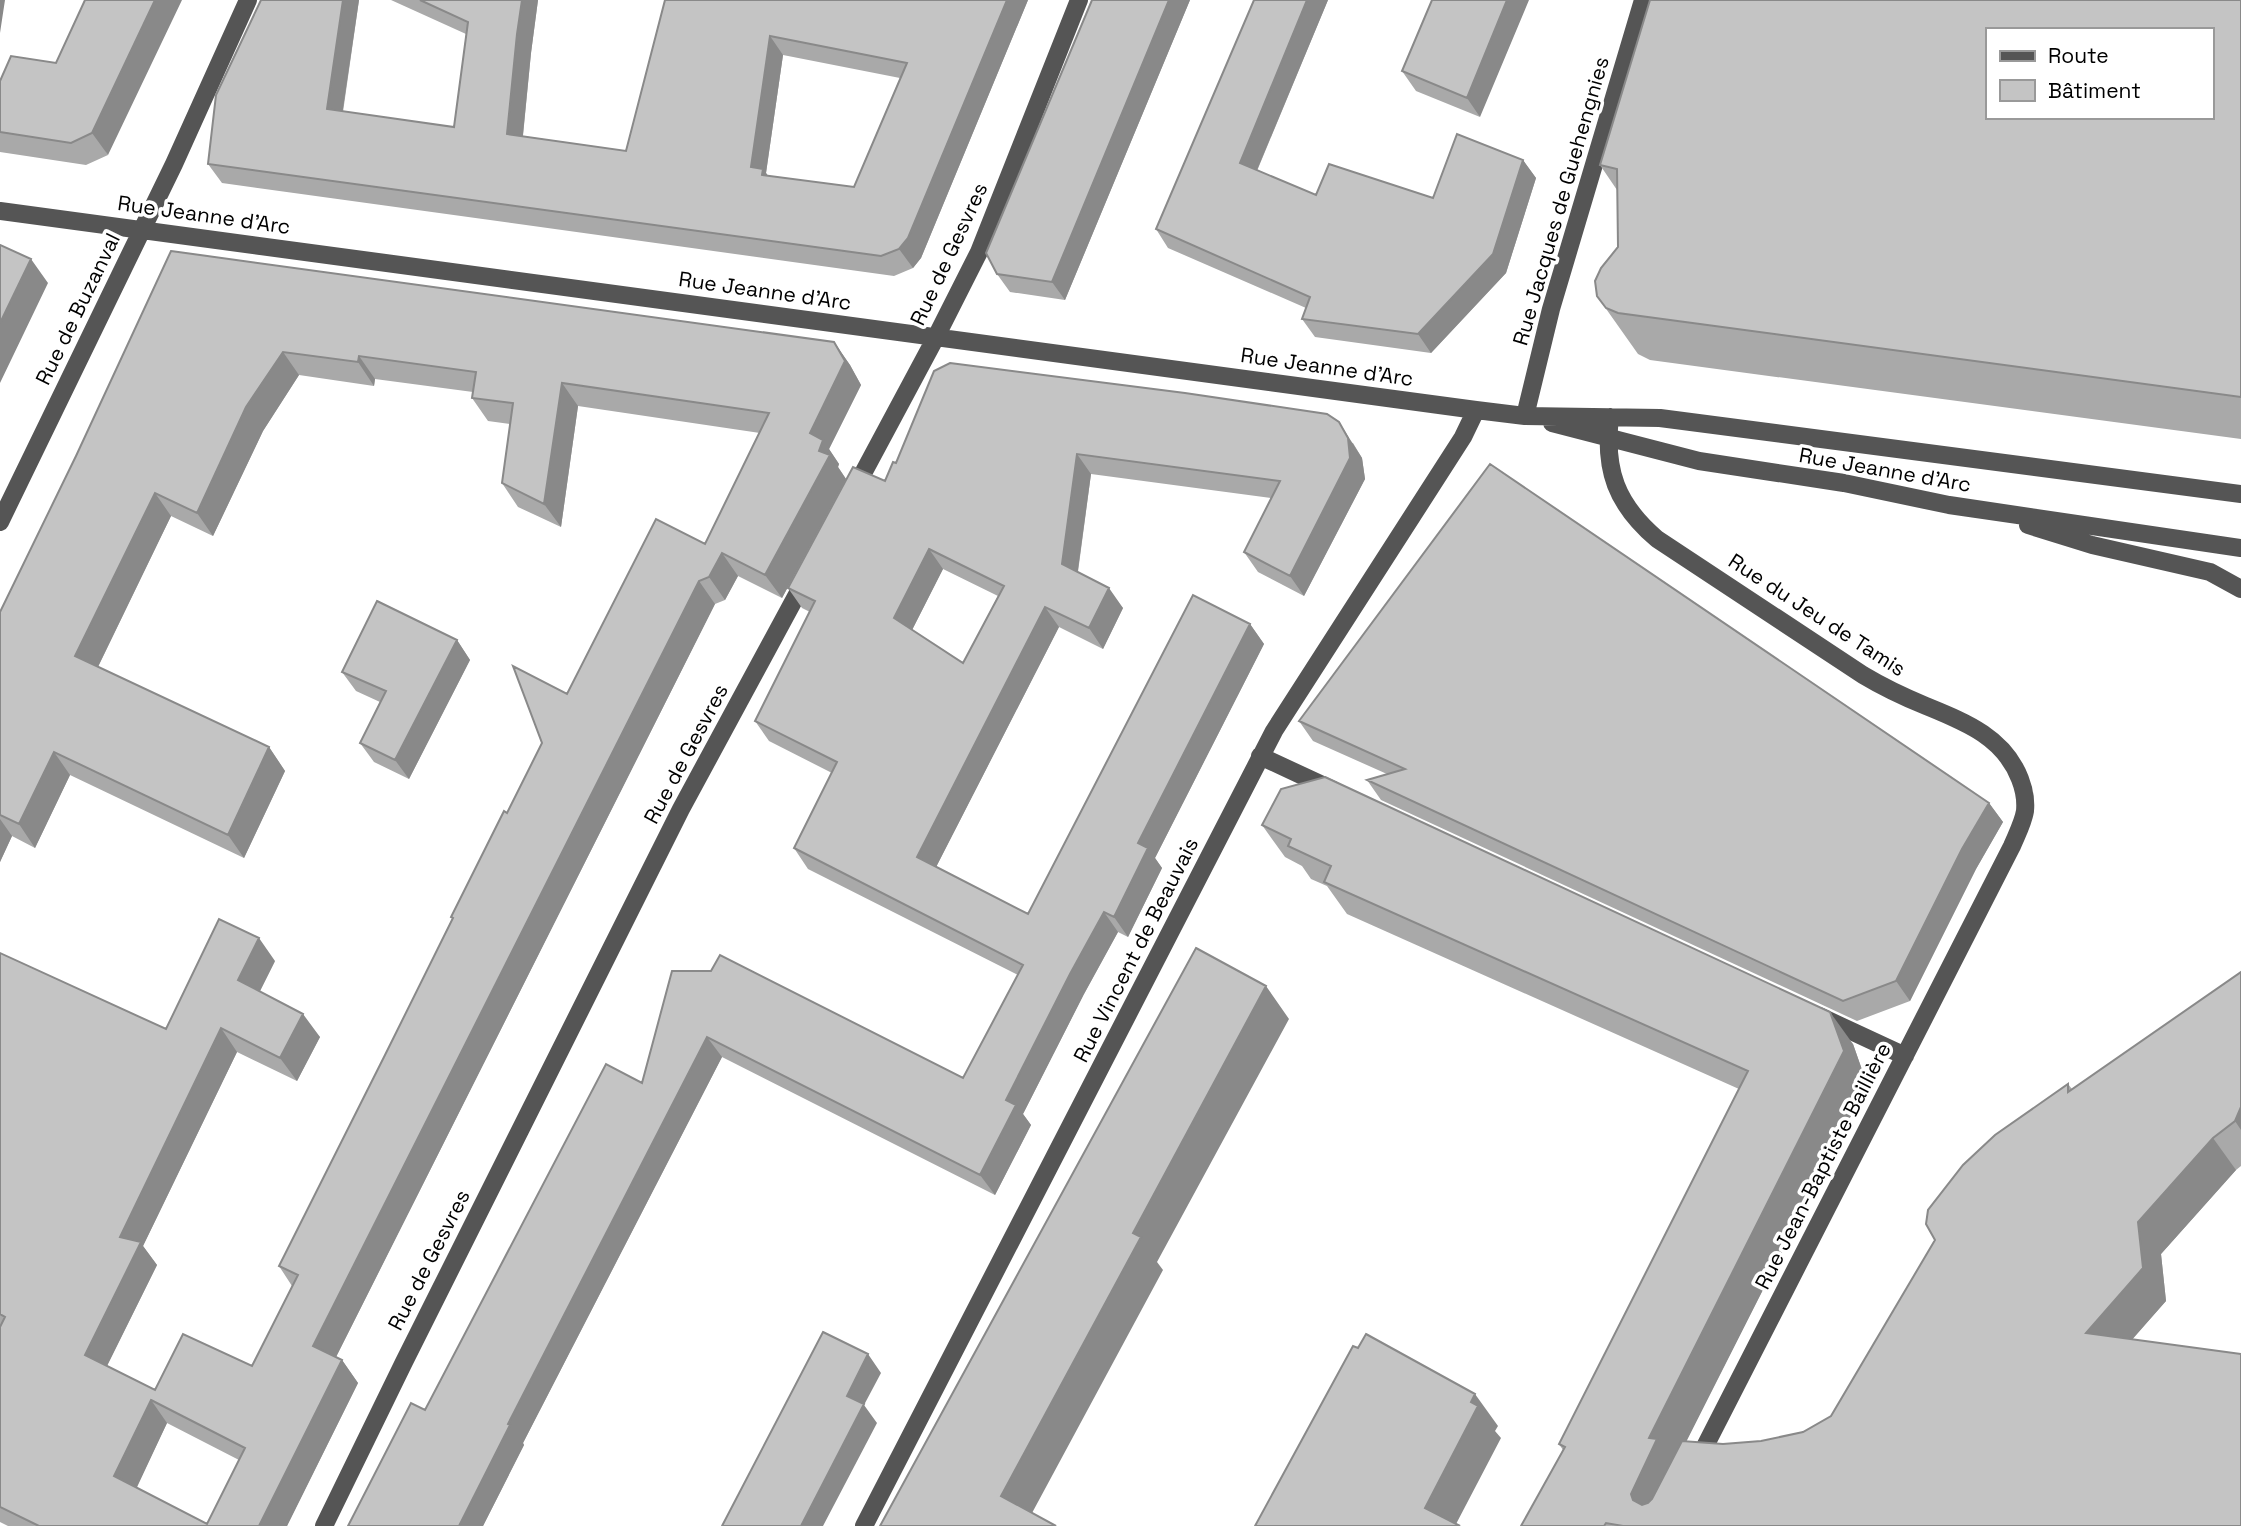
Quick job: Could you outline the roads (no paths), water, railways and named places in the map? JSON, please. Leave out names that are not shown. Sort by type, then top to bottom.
[{"type":"street","name":"Rue de Buzanval","points":[[0,522],[142,230],[248,0]]},
{"type":"street","name":"Rue de Gesvres","points":[[848,501],[979,252],[1079,0]]},
{"type":"street","name":"Rue Jacques de Guehengnies","points":[[1525,416],[1551,309],[1643,0]]},
{"type":"street","name":"Rue Jeanne d'Arc","points":[[0,211],[1476,410],[1525,416],[1660,418],[2241,494]]},
{"type":"street","name":"Rue Vincent de Beauvais","points":[[864,1526],[1260,756],[1295,695],[1463,437],[1476,410]]},
{"type":"street","name":"Rue Jeanne d'Arc","points":[[1525,416],[1699,461],[1844,483],[1982,510],[2241,548]]},
{"type":"street","name":"Rue du Jeu de Tamis","points":[[1609,417],[1609,467],[1625,506],[1638,522],[1657,539],[1882,687],[1958,719],[1998,744],[2010,758],[2024,790],[2025,809],[2021,827]]},
{"type":"street","points":[[1982,510],[2092,545],[2210,572],[2241,589]]},
{"type":"street","name":"Rue de Gesvres","points":[[324,1526],[675,821],[815,563]]},
{"type":"street","points":[[1260,756],[1348,798]]},
{"type":"street","name":"Rue Jean-Baptiste Baillière","points":[[1690,1476],[2021,827]]},
{"type":"street","points":[[1801,1008],[1905,1056]]}]
